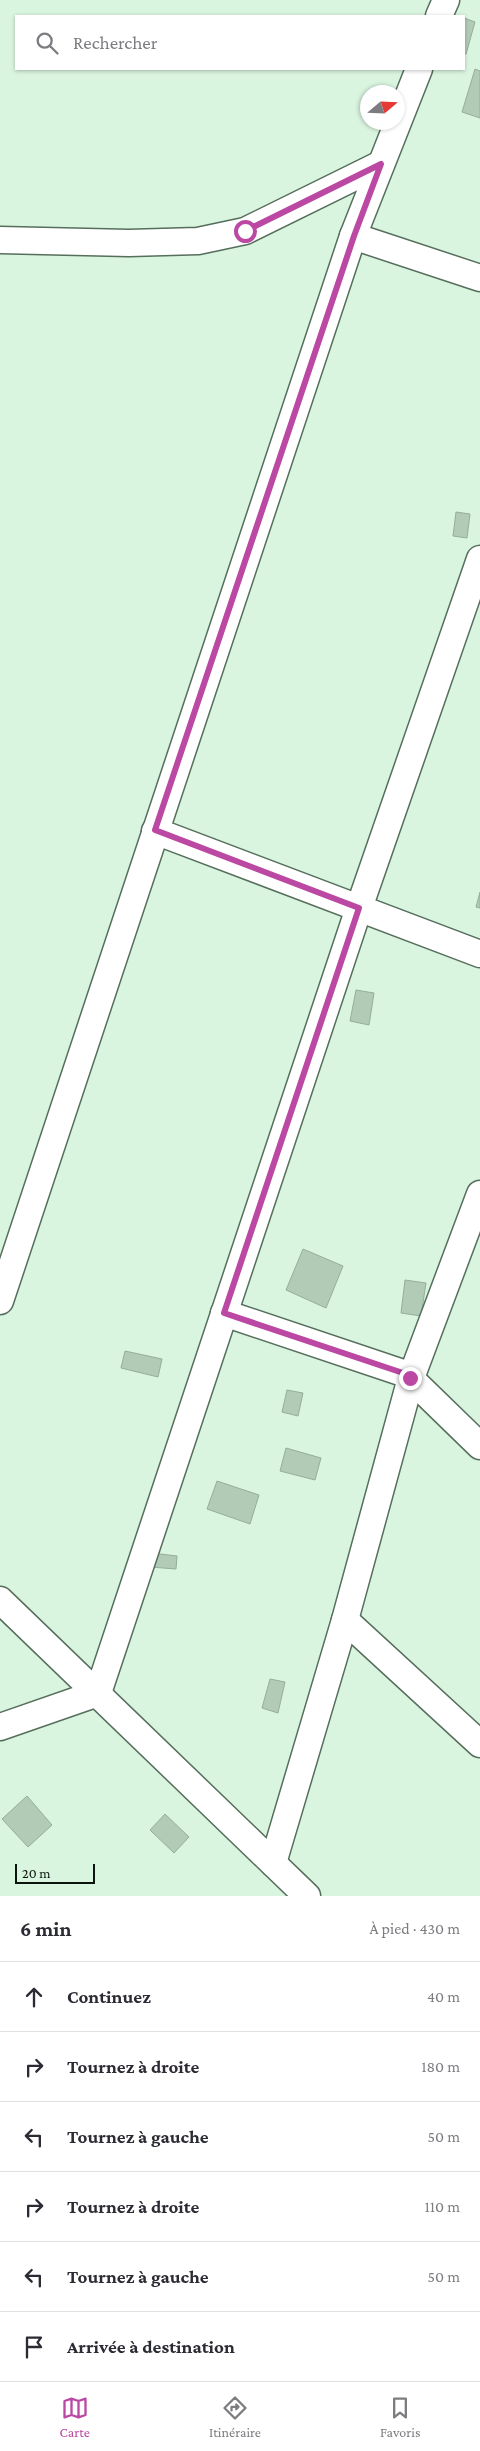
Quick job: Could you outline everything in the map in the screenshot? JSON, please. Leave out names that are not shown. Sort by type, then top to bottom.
[{"type":"street","points":[[439,15],[446,0]]},
{"type":"street","points":[[0,1301],[354,236],[419,70]]},
{"type":"street","points":[[0,240],[129,243],[198,241],[245,231],[381,164]]},
{"type":"street","points":[[354,236],[480,278]]},
{"type":"street","points":[[98,1693],[359,908],[480,559]]},
{"type":"street","points":[[155,830],[480,954]]},
{"type":"street","points":[[273,1863],[345,1620],[410,1378],[480,1194]]},
{"type":"street","points":[[224,1313],[406,1374],[480,1446]]},
{"type":"street","points":[[0,1600],[307,1896]]},
{"type":"street","points":[[345,1620],[480,1744]]},
{"type":"street","points":[[0,1727],[98,1693]]},
{"type":"building","points":[[465,18],[475,22],[465,54]]},
{"type":"building","points":[[475,69],[480,71],[480,118],[462,112]]},
{"type":"building","points":[[456,512],[470,514],[467,538],[453,536]]},
{"type":"building","points":[[480,892],[480,908],[476,907]]},
{"type":"building","points":[[356,990],[374,993],[369,1025],[350,1021]]},
{"type":"building","points":[[303,1249],[343,1266],[326,1308],[286,1290]]},
{"type":"building","points":[[405,1280],[426,1283],[421,1316],[401,1313]]},
{"type":"building","points":[[125,1351],[162,1359],[158,1377],[121,1368]]},
{"type":"building","points":[[287,1390],[303,1393],[298,1416],[282,1412]]},
{"type":"building","points":[[286,1448],[321,1458],[315,1480],[280,1471]]},
{"type":"building","points":[[217,1481],[259,1495],[250,1524],[207,1509]]},
{"type":"building","points":[[152,1553],[177,1556],[176,1569],[150,1567]]},
{"type":"building","points":[[270,1679],[285,1682],[278,1713],[262,1708]]},
{"type":"building","points":[[27,1796],[52,1825],[28,1847],[2,1819]]},
{"type":"building","points":[[165,1814],[189,1837],[174,1853],[150,1830]]},
{"type":"route","points":[[245,231],[381,164],[354,236],[155,830],[359,908],[224,1313],[406,1374],[410,1378]]}]
